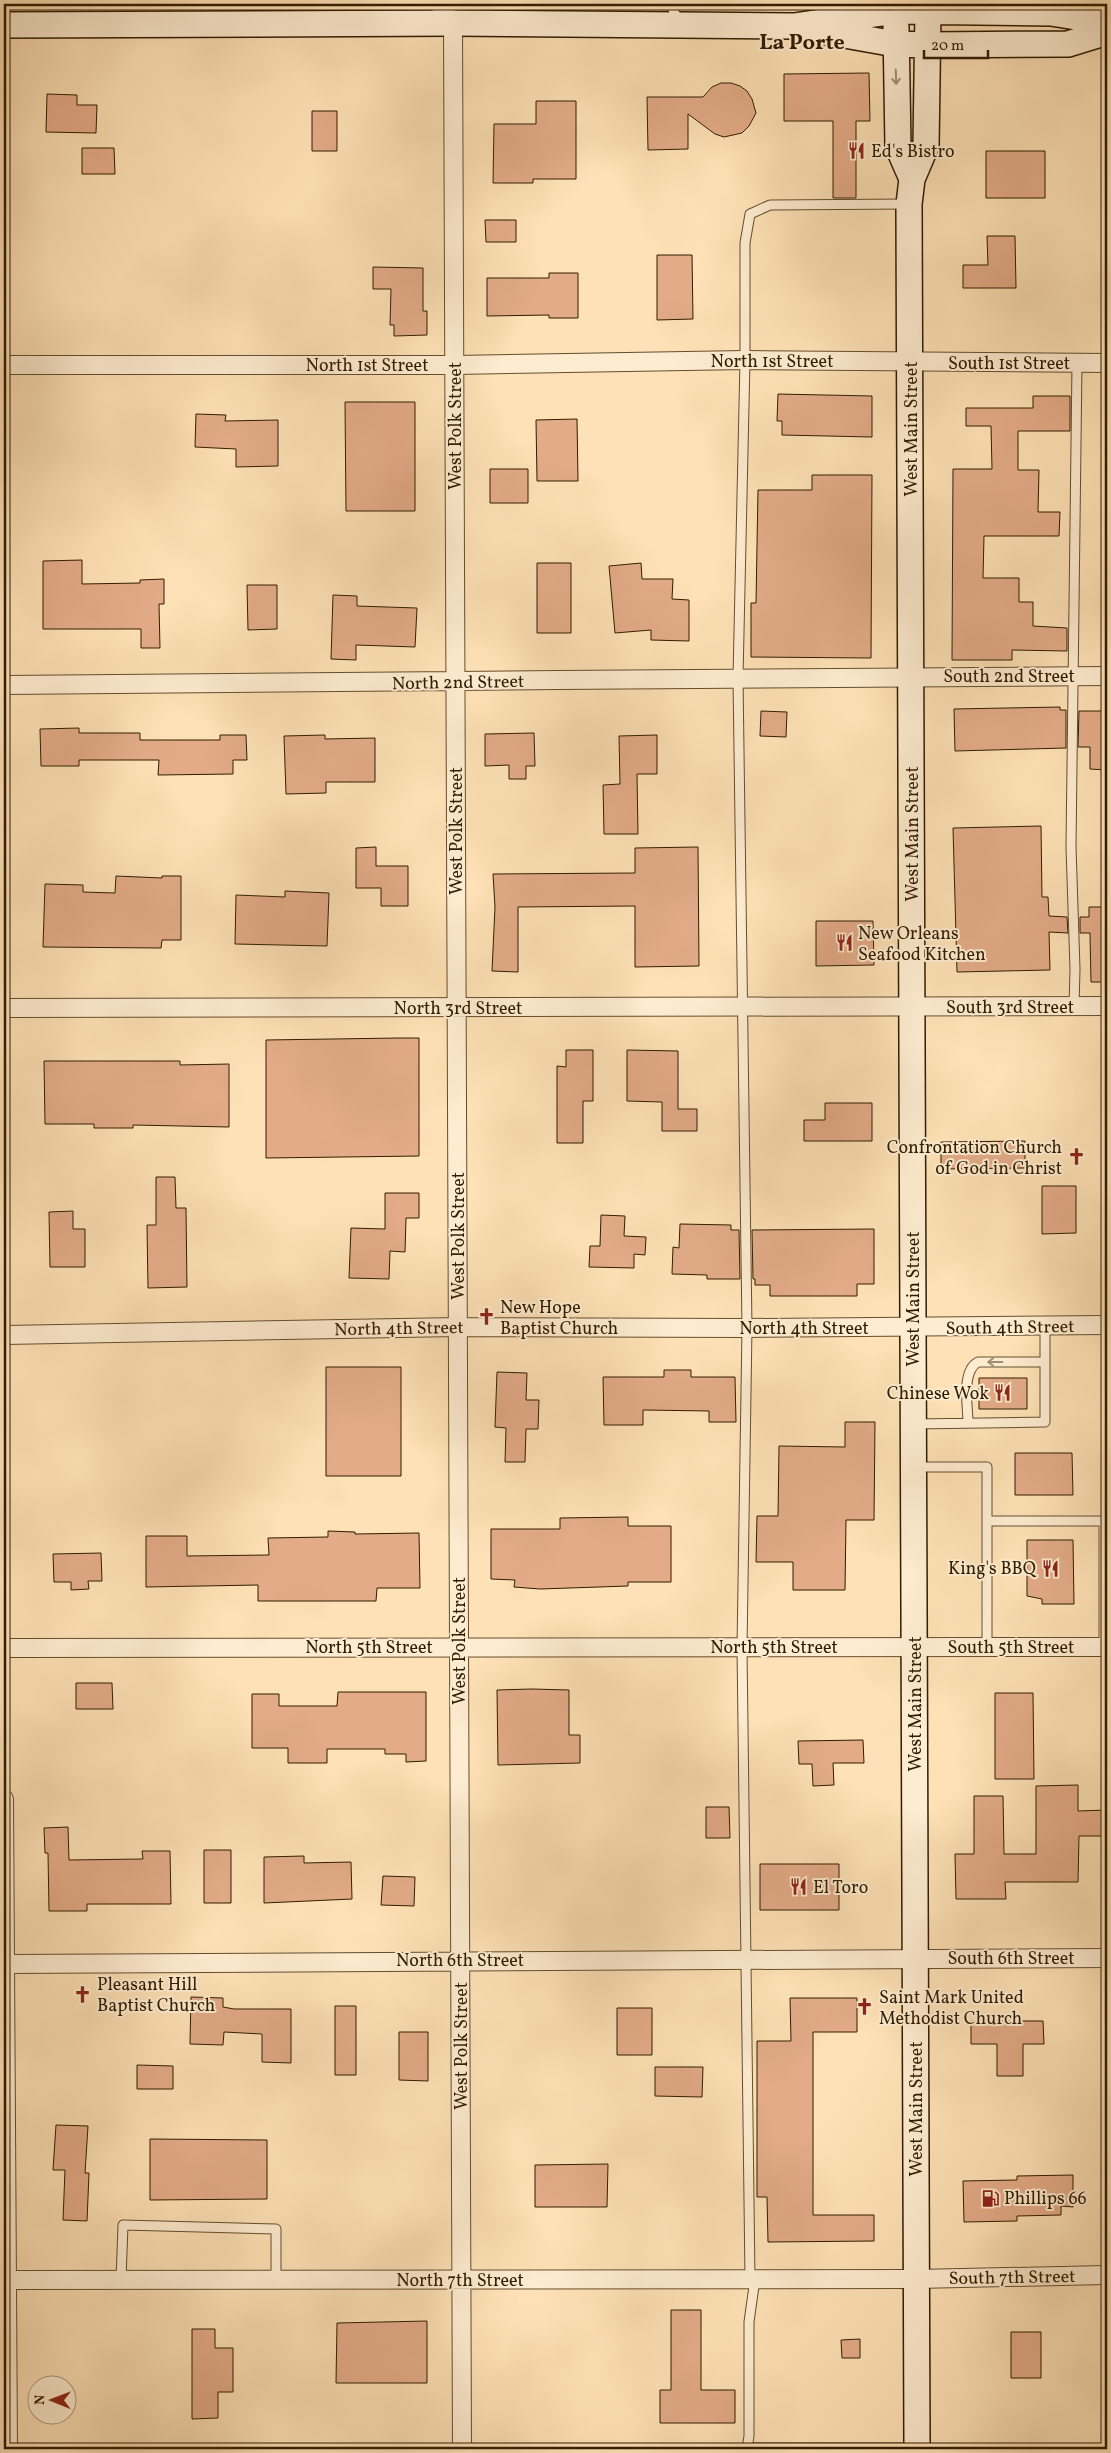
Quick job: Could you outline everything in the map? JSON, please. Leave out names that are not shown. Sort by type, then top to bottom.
[{"type":"main road","points":[[894,7],[898,147],[912,179]]},
{"type":"main road","points":[[794,26],[894,7],[1051,13],[1107,22]]},
{"type":"main road","name":"West Main Street","points":[[917,2449],[909,204],[912,179],[926,146],[928,45],[926,8]]},
{"type":"main road","points":[[4,25],[446,14],[675,14],[794,26],[895,44],[1068,44],[1107,32]]},
{"type":"street","name":"West Polk Street","points":[[446,14],[455,366],[462,2449]]},
{"type":"street","name":"North 1st Street","points":[[4,366],[455,366],[745,360],[910,362]]},
{"type":"street","name":"South 1st Street","points":[[910,362],[1107,363]]},
{"type":"street","name":"North 2nd Street","points":[[4,685],[911,676]]},
{"type":"street","name":"South 2nd Street","points":[[911,676],[1107,676]]},
{"type":"street","name":"South 3rd Street","points":[[912,1008],[1107,1006]]},
{"type":"street","name":"North 3rd Street","points":[[4,1008],[912,1008]]},
{"type":"street","name":"South 4th Street","points":[[913,1328],[1107,1325]]},
{"type":"street","name":"North 4th Street","points":[[4,1335],[458,1327],[913,1328]]},
{"type":"street","name":"North 5th Street","points":[[4,1648],[914,1647]]},
{"type":"street","name":"South 5th Street","points":[[914,1647],[1106,1647]]},
{"type":"street","points":[[4,1799],[5,2280],[8,2449]]},
{"type":"street","name":"North 6th Street","points":[[4,1964],[915,1958]]},
{"type":"street","name":"South 6th Street","points":[[915,1958],[1107,1958]]},
{"type":"street","name":"South 7th Street","points":[[916,2279],[1107,2275]]},
{"type":"street","name":"North 7th Street","points":[[5,2280],[916,2279]]},
{"type":"lane","points":[[909,204],[770,205],[750,214],[745,243],[745,360],[738,678],[747,1328],[742,1648],[752,2279],[749,2322],[748,2449],[917,2449]]},
{"type":"lane","points":[[1074,1007],[1072,676],[1077,363]]},
{"type":"lane","points":[[914,1424],[1044,1422],[1046,1327]]},
{"type":"lane","points":[[968,1423],[968,1373],[973,1365],[978,1362],[1044,1362]]},
{"type":"lane","points":[[914,1467],[987,1467],[987,1648]]},
{"type":"lane","points":[[988,1521],[1104,1521],[1106,1647]]},
{"type":"lane","points":[[121,2280],[123,2225],[276,2229],[276,2280]]},
{"type":"building","points":[[869,73],[870,121],[856,121],[856,198],[833,198],[833,121],[784,121],[784,74]]},
{"type":"building","points":[[721,83],[731,83],[740,86],[747,91],[752,99],[756,113],[749,126],[742,133],[724,137],[715,134],[688,114],[688,149],[648,150],[647,97],[703,97],[712,87]]},
{"type":"building","points":[[47,94],[77,95],[77,105],[97,105],[96,133],[46,132]]},
{"type":"building","points":[[536,101],[576,101],[576,179],[533,179],[533,183],[493,183],[494,124],[536,124]]},
{"type":"building","points":[[312,111],[337,111],[337,151],[312,151]]},
{"type":"building","points":[[82,148],[114,148],[115,174],[82,174]]},
{"type":"building","points":[[986,151],[1045,151],[1045,198],[986,198]]},
{"type":"building","points":[[485,220],[516,220],[516,242],[486,242]]},
{"type":"building","points":[[987,236],[1015,236],[1016,288],[963,288],[963,265],[988,265]]},
{"type":"building","points":[[657,255],[692,255],[693,319],[657,320]]},
{"type":"building","points":[[373,267],[423,268],[423,311],[427,311],[427,335],[394,336],[394,325],[390,325],[391,289],[373,289]]},
{"type":"building","points":[[549,273],[578,273],[578,318],[549,318],[549,315],[487,316],[487,278],[549,278]]},
{"type":"building","points":[[778,394],[872,396],[872,437],[782,435],[782,421],[777,421]]},
{"type":"building","points":[[1033,396],[1070,396],[1070,431],[1018,431],[1018,470],[1039,470],[1038,512],[1060,512],[1059,536],[984,536],[983,578],[1019,578],[1019,602],[1033,602],[1033,626],[1067,628],[1067,651],[1012,650],[1012,660],[952,660],[953,469],[992,469],[991,426],[966,426],[966,408],[1033,408]]},
{"type":"building","points":[[345,402],[415,402],[415,511],[346,511]]},
{"type":"building","points":[[196,414],[226,415],[225,421],[278,420],[278,466],[236,467],[236,449],[195,447]]},
{"type":"building","points":[[577,419],[578,481],[537,481],[536,420]]},
{"type":"building","points":[[490,469],[528,469],[528,503],[490,503]]},
{"type":"building","points":[[812,475],[872,475],[871,658],[751,657],[751,603],[756,603],[758,490],[812,490]]},
{"type":"building","points":[[82,560],[82,584],[140,583],[140,580],[164,579],[164,604],[159,604],[160,648],[141,648],[141,629],[43,629],[43,561]]},
{"type":"building","points":[[537,563],[571,563],[571,633],[537,633]]},
{"type":"building","points":[[641,563],[642,579],[673,579],[672,599],[689,600],[689,641],[651,640],[651,630],[615,633],[609,566]]},
{"type":"building","points":[[247,585],[277,585],[277,629],[248,630]]},
{"type":"building","points":[[333,595],[357,596],[357,606],[417,608],[415,647],[356,645],[356,660],[331,659]]},
{"type":"building","points":[[1060,707],[1060,710],[1066,710],[1066,748],[955,751],[954,709]]},
{"type":"building","points":[[761,711],[787,712],[786,737],[760,736]]},
{"type":"building","points":[[1079,711],[1107,711],[1107,770],[1090,769],[1090,747],[1078,747]]},
{"type":"building","points":[[79,728],[79,733],[140,733],[140,740],[220,740],[220,735],[246,735],[247,760],[233,760],[233,774],[158,775],[159,760],[79,760],[79,766],[41,766],[40,729]]},
{"type":"building","points":[[534,733],[535,766],[526,766],[526,779],[509,779],[509,765],[485,766],[485,734]]},
{"type":"building","points":[[325,735],[325,739],[375,738],[375,782],[326,782],[326,793],[286,794],[284,736]]},
{"type":"building","points":[[657,735],[657,774],[637,774],[638,834],[604,834],[603,785],[620,784],[619,736]]},
{"type":"building","points":[[1041,826],[1042,897],[1048,897],[1049,916],[1067,917],[1068,933],[1049,932],[1050,970],[957,972],[953,828]]},
{"type":"building","points":[[376,847],[376,866],[408,866],[408,906],[381,906],[381,888],[356,888],[356,848]]},
{"type":"building","points":[[698,847],[699,966],[635,967],[635,906],[518,907],[518,972],[492,971],[495,907],[493,874],[635,873],[635,848]]},
{"type":"building","points":[[116,876],[162,878],[162,876],[181,876],[181,940],[162,940],[161,948],[43,947],[45,884],[83,885],[83,892],[115,893]]},
{"type":"building","points":[[285,891],[329,893],[327,946],[235,944],[236,895],[285,897]]},
{"type":"building","points":[[1089,907],[1107,907],[1107,982],[1091,982],[1090,933],[1080,933],[1080,917],[1089,917]]},
{"type":"building","name":"New Orleans Seafood Kitchen","points":[[816,921],[873,921],[874,965],[816,966]]},
{"type":"building","points":[[419,1038],[419,1156],[266,1158],[266,1040]]},
{"type":"building","points":[[566,1050],[593,1050],[593,1101],[583,1101],[583,1143],[557,1143],[557,1066],[566,1067]]},
{"type":"building","points":[[627,1050],[678,1051],[678,1109],[697,1109],[697,1131],[662,1131],[662,1102],[627,1101]]},
{"type":"building","points":[[44,1061],[180,1061],[180,1065],[229,1064],[229,1127],[133,1125],[133,1128],[94,1128],[94,1124],[45,1124]]},
{"type":"building","points":[[825,1103],[872,1103],[872,1141],[804,1141],[804,1120],[825,1120]]},
{"type":"building","points":[[1025,1141],[1025,1168],[941,1169],[941,1142]]},
{"type":"building","points":[[156,1177],[175,1177],[176,1208],[186,1208],[187,1287],[148,1288],[147,1225],[156,1225]]},
{"type":"building","points":[[1042,1186],[1076,1186],[1076,1233],[1042,1234]]},
{"type":"building","points":[[385,1193],[419,1193],[419,1218],[406,1218],[405,1252],[390,1251],[389,1279],[349,1278],[351,1228],[385,1229]]},
{"type":"building","points":[[73,1211],[73,1229],[85,1229],[85,1267],[50,1267],[49,1212]]},
{"type":"building","points":[[601,1215],[625,1216],[624,1236],[646,1237],[645,1255],[634,1254],[634,1268],[589,1267],[590,1246],[600,1246]]},
{"type":"building","points":[[680,1224],[731,1225],[731,1230],[739,1230],[740,1279],[707,1279],[707,1275],[672,1274],[673,1247],[679,1248]]},
{"type":"building","points":[[874,1229],[874,1284],[857,1284],[857,1296],[770,1296],[770,1285],[755,1285],[755,1279],[753,1279],[752,1230]]},
{"type":"building","points":[[326,1367],[401,1367],[401,1476],[326,1476]]},
{"type":"building","points":[[664,1370],[691,1370],[691,1377],[735,1377],[736,1422],[709,1422],[709,1411],[643,1410],[643,1425],[604,1425],[603,1377],[664,1377]]},
{"type":"building","points":[[497,1372],[527,1373],[526,1400],[539,1400],[538,1429],[526,1429],[525,1462],[505,1462],[506,1428],[495,1427]]},
{"type":"building","name":"Chinese Wok","points":[[979,1378],[1027,1378],[1027,1409],[979,1409]]},
{"type":"building","points":[[845,1422],[875,1422],[874,1520],[846,1520],[845,1590],[793,1590],[793,1562],[756,1562],[757,1516],[778,1516],[779,1446],[845,1447]]},
{"type":"building","points":[[1015,1453],[1072,1453],[1073,1495],[1015,1495]]},
{"type":"building","points":[[628,1517],[628,1526],[671,1526],[671,1582],[628,1582],[628,1586],[540,1589],[514,1587],[515,1580],[491,1579],[491,1529],[560,1529],[560,1518]]},
{"type":"building","points":[[328,1531],[355,1532],[355,1534],[419,1533],[420,1588],[377,1588],[376,1601],[258,1601],[258,1585],[146,1587],[146,1536],[187,1536],[187,1556],[269,1555],[268,1538],[328,1537]]},
{"type":"building","name":"King's BBQ","points":[[1027,1540],[1073,1540],[1074,1604],[1042,1604],[1042,1599],[1027,1596]]},
{"type":"building","points":[[101,1553],[102,1581],[88,1581],[89,1589],[71,1590],[71,1582],[54,1582],[53,1554]]},
{"type":"building","points":[[76,1683],[112,1683],[113,1709],[76,1709]]},
{"type":"building","points":[[497,1690],[569,1690],[569,1735],[580,1735],[580,1763],[498,1765]]},
{"type":"building","points":[[338,1692],[426,1692],[426,1761],[406,1762],[406,1754],[385,1754],[385,1749],[327,1749],[327,1763],[288,1763],[288,1748],[252,1748],[252,1694],[279,1694],[279,1706],[337,1706]]},
{"type":"building","points":[[995,1693],[1033,1693],[1034,1779],[995,1779]]},
{"type":"building","points":[[863,1740],[864,1763],[833,1763],[834,1785],[813,1786],[812,1764],[799,1764],[798,1741]]},
{"type":"building","points":[[1078,1785],[1078,1811],[1107,1810],[1107,1836],[1079,1836],[1078,1882],[1005,1882],[1006,1899],[956,1899],[955,1854],[974,1854],[974,1796],[1003,1796],[1004,1854],[1036,1854],[1036,1786]]},
{"type":"building","points":[[706,1807],[729,1807],[730,1838],[706,1838]]},
{"type":"building","points":[[68,1827],[69,1860],[143,1859],[142,1851],[170,1851],[171,1904],[87,1904],[87,1911],[49,1911],[48,1853],[45,1853],[44,1828]]},
{"type":"building","points":[[204,1850],[231,1850],[231,1903],[204,1903]]},
{"type":"building","points":[[304,1856],[304,1863],[351,1862],[352,1899],[264,1903],[264,1857]]},
{"type":"building","name":"El Toro","points":[[760,1864],[839,1864],[839,1910],[760,1910]]},
{"type":"building","points":[[383,1876],[415,1877],[414,1906],[381,1905]]},
{"type":"building","points":[[191,1997],[223,1998],[223,2007],[234,2009],[291,2009],[291,2063],[262,2062],[262,2034],[224,2032],[223,2045],[190,2044]]},
{"type":"building","points":[[790,1998],[857,1998],[857,2032],[813,2032],[813,2215],[874,2215],[874,2241],[768,2242],[767,2197],[757,2197],[757,2041],[791,2041]]},
{"type":"building","points":[[335,2006],[356,2006],[356,2075],[335,2075]]},
{"type":"building","points":[[617,2008],[652,2008],[652,2055],[617,2055]]},
{"type":"building","points":[[971,2021],[1043,2021],[1044,2044],[1023,2044],[1023,2076],[997,2076],[997,2044],[971,2044]]},
{"type":"building","points":[[399,2032],[428,2032],[428,2081],[399,2080]]},
{"type":"building","points":[[137,2065],[173,2066],[173,2089],[137,2089]]},
{"type":"building","points":[[655,2067],[703,2067],[702,2097],[655,2096]]},
{"type":"building","points":[[56,2125],[88,2126],[85,2173],[89,2173],[87,2221],[63,2220],[65,2170],[53,2170]]},
{"type":"building","points":[[150,2139],[267,2140],[267,2199],[150,2200]]},
{"type":"building","points":[[608,2164],[607,2207],[535,2207],[535,2165]]},
{"type":"building","points":[[1073,2175],[1073,2207],[1061,2206],[1061,2215],[1017,2216],[1017,2221],[964,2222],[963,2181],[1017,2180],[1017,2176]]},
{"type":"building","points":[[671,2310],[701,2310],[701,2390],[735,2390],[735,2423],[660,2423],[660,2390],[671,2390]]},
{"type":"building","points":[[427,2321],[427,2383],[336,2383],[337,2323]]},
{"type":"building","points":[[192,2329],[215,2329],[215,2348],[233,2348],[233,2392],[218,2392],[218,2418],[192,2419]]},
{"type":"building","points":[[1011,2332],[1041,2332],[1041,2378],[1011,2378]]},
{"type":"building","points":[[860,2339],[860,2358],[842,2358],[841,2340]]},
{"type":"place","name":"Ed's Bistro","points":[[857,151]]},
{"type":"place","name":"New Orleans Seafood Kitchen","points":[[844,943]]},
{"type":"place","name":"Confrontation Church of God in Christ","points":[[1076,1157]]},
{"type":"place","name":"New Hope Baptist Church","points":[[486,1317]]},
{"type":"place","name":"Chinese Wok","points":[[1003,1393]]},
{"type":"place","name":"King's BBQ","points":[[1050,1568]]},
{"type":"place","name":"El Toro","points":[[799,1887]]},
{"type":"place","name":"Pleasant Hill Baptist Church","points":[[83,1994]]},
{"type":"place","name":"Saint Mark United Methodist Church","points":[[865,2007]]},
{"type":"place","name":"Phillips 66","points":[[990,2198]]},
{"type":"district","name":"La Porte","points":[[802,41]]}]
